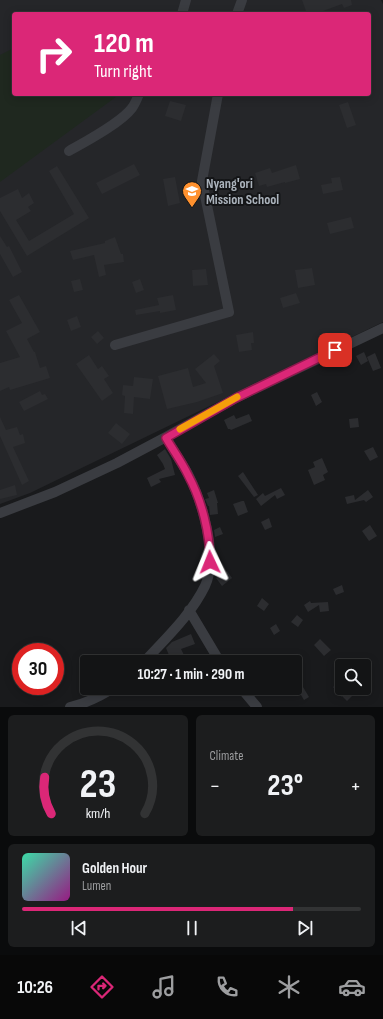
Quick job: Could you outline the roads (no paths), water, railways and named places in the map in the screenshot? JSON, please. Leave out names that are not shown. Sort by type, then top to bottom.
[{"type":"street","points":[[183,12],[186,0]]},
{"type":"street","points":[[238,12],[242,0]]},
{"type":"street","points":[[69,151],[123,117],[131,108],[138,96]]},
{"type":"street","points":[[115,345],[229,312],[202,182],[218,96]]},
{"type":"street","points":[[0,513],[55,492],[117,463],[166,438],[236,398],[383,328]]},
{"type":"street","points":[[150,655],[189,610],[206,584],[210,562],[209,536],[199,501],[189,475],[166,438]]},
{"type":"street","points":[[189,610],[216,655]]},
{"type":"street","points":[[70,707],[83,704],[101,695]]},
{"type":"street","points":[[247,695],[257,707]]},
{"type":"place","name":"Nyang'ori Mission School","points":[[192,208]]}]
